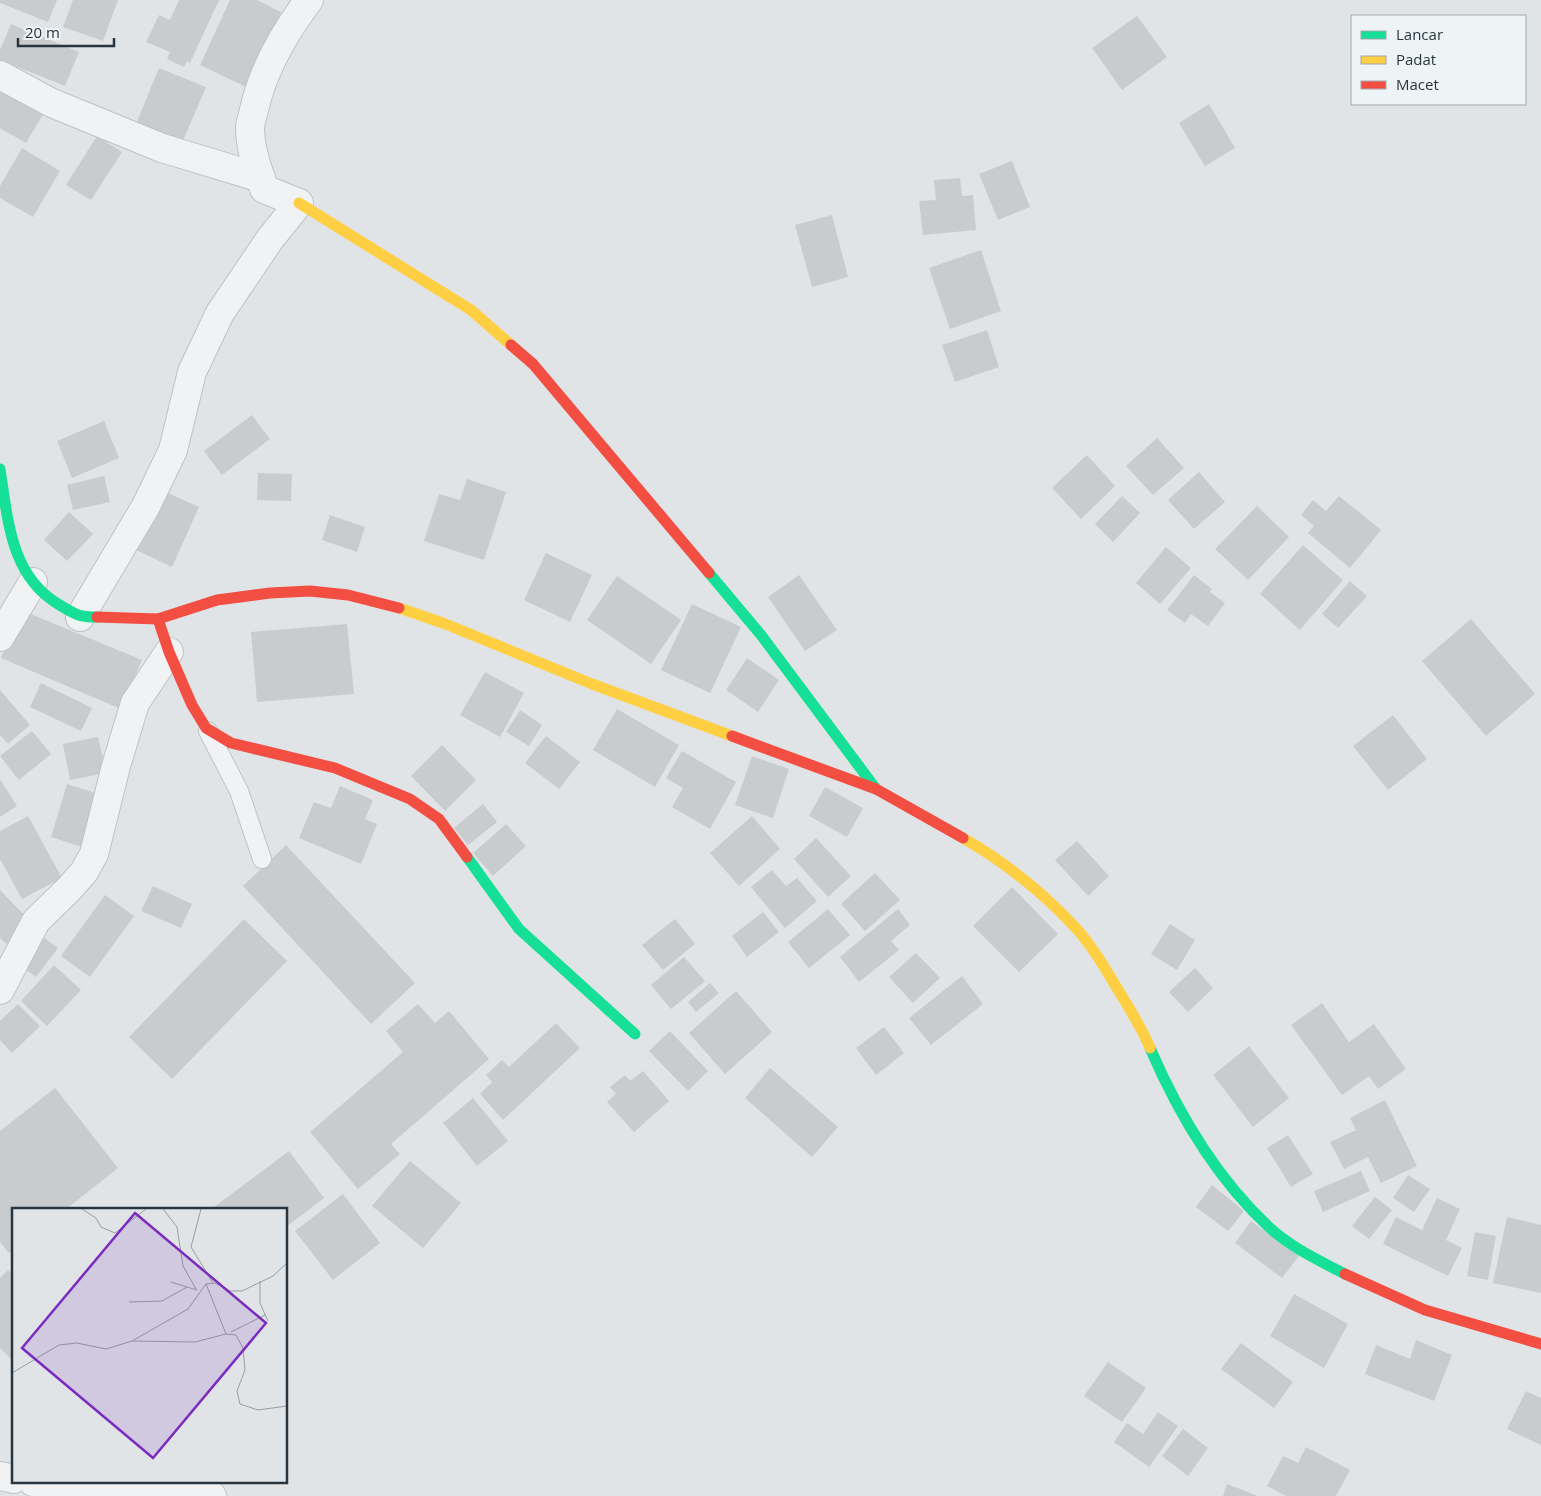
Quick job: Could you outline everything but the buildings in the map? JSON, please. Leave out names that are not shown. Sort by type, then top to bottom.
[{"type":"main road","points":[[299,203],[471,310],[533,364],[762,635],[876,788]]},
{"type":"main road","points":[[0,469],[9,527],[19,561],[33,582],[50,599],[80,617],[158,619],[217,600],[270,593],[310,591],[348,595],[392,606],[442,623],[592,684],[876,788],[982,849],[1030,885],[1074,926],[1100,958],[1141,1027],[1159,1069],[1204,1151],[1236,1191],[1272,1229],[1311,1257],[1367,1285],[1425,1310],[1541,1344]]},
{"type":"main road","points":[[158,619],[169,652],[192,705],[206,728],[231,743],[335,768],[410,799],[438,819],[519,929],[635,1034]]},
{"type":"street","points":[[80,617],[146,506],[173,450],[192,372],[220,313],[270,239],[299,203],[264,188],[252,150],[250,127],[256,101],[271,60],[309,0]]},
{"type":"street","points":[[0,75],[52,103],[162,148],[260,178]]},
{"type":"street","points":[[0,637],[33,582]]},
{"type":"street","points":[[0,990],[36,921],[84,872],[94,854],[116,766],[135,703],[169,652]]},
{"type":"street","points":[[43,1484],[87,1492],[164,1494],[199,1492],[212,1496]]},
{"type":"lane","points":[[206,728],[239,791],[262,859]]},
{"type":"traffic: fast","points":[[0,469],[9,526],[21,562],[30,578],[42,592],[68,610],[80,616],[97,617]]},
{"type":"traffic: fast","points":[[709,573],[761,635],[876,789]]},
{"type":"traffic: fast","points":[[467,857],[519,929],[635,1034]]},
{"type":"traffic: fast","points":[[1150,1048],[1173,1097],[1187,1121],[1233,1189],[1270,1228],[1287,1242],[1345,1274]]},
{"type":"traffic: slow","points":[[299,203],[471,310],[511,345]]},
{"type":"traffic: slow","points":[[399,608],[443,623],[592,684],[732,736]]},
{"type":"traffic: slow","points":[[963,838],[1021,878],[1062,913],[1080,933],[1106,969],[1150,1048]]},
{"type":"traffic: jam","points":[[511,345],[533,364],[709,573]]},
{"type":"traffic: jam","points":[[97,617],[158,619],[217,600],[270,593],[310,591],[348,595],[399,608]]},
{"type":"traffic: jam","points":[[158,619],[169,652],[192,705],[206,728],[231,743],[335,768],[410,799],[439,819],[467,857]]},
{"type":"traffic: jam","points":[[732,736],[876,789],[963,838]]},
{"type":"traffic: jam","points":[[1345,1274],[1425,1310],[1541,1344]]}]
